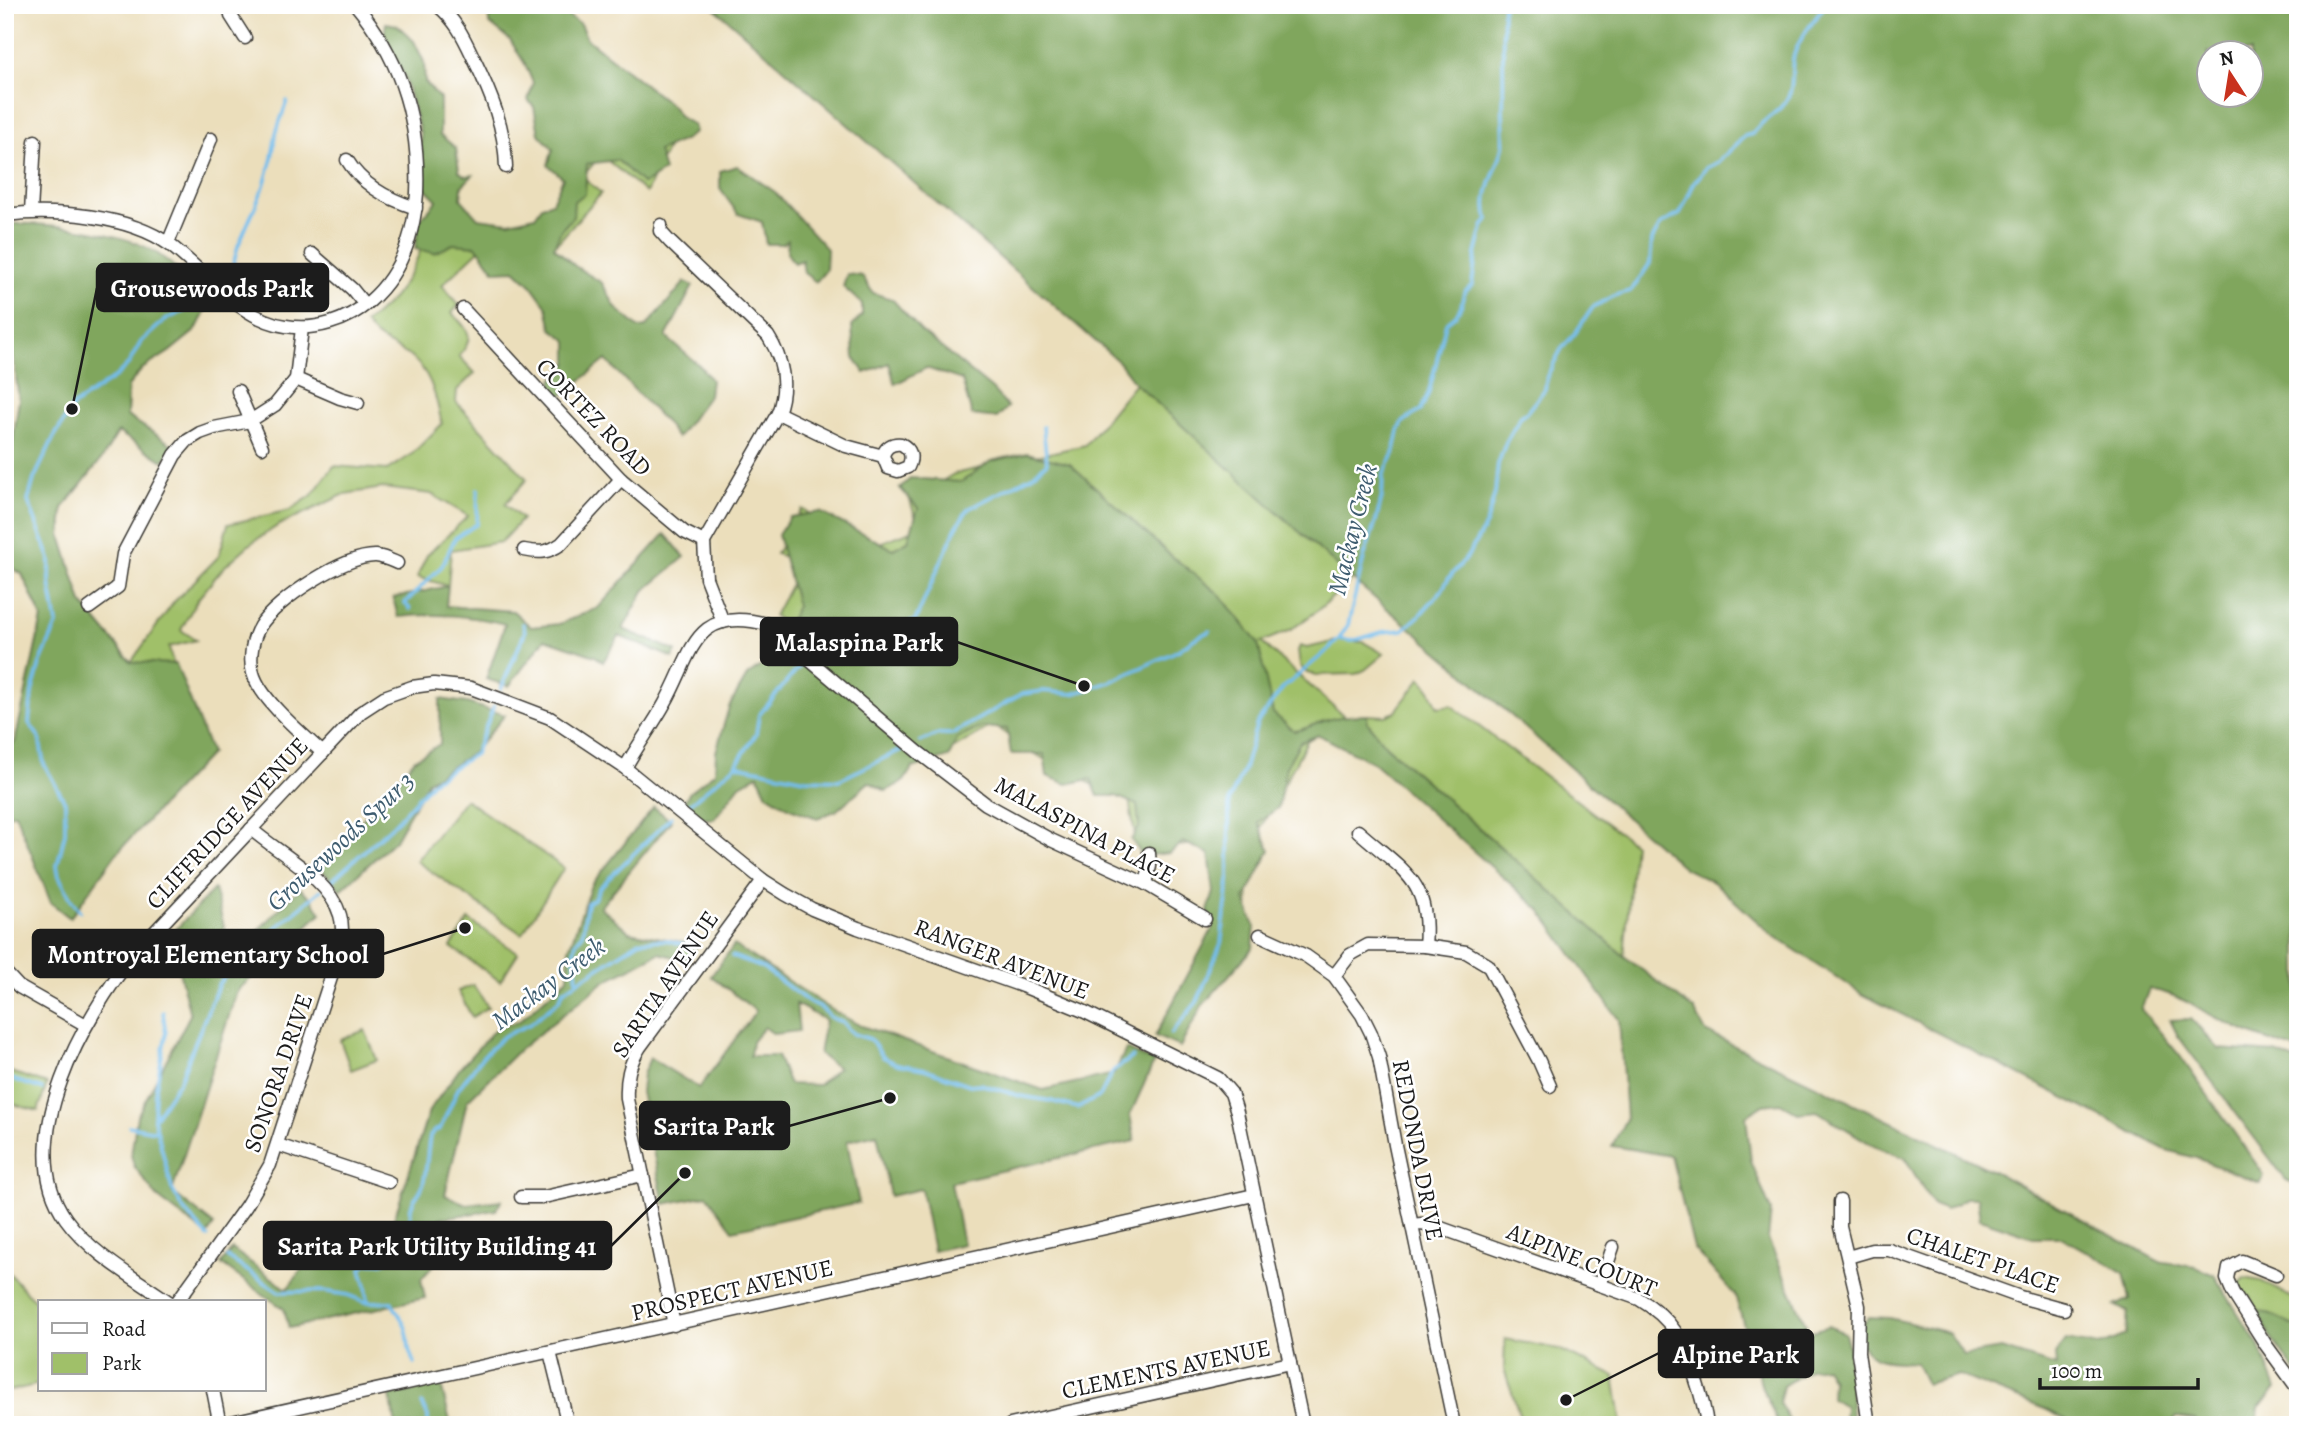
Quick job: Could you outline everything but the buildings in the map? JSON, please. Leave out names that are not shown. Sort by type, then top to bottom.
[{"type":"street","points":[[230,5],[232,16],[245,38]]},
{"type":"street","points":[[5,215],[32,212],[89,216],[148,233],[168,243],[239,305],[259,318],[283,326],[302,328],[335,322],[365,305],[383,289],[399,266],[410,241],[416,208],[418,159],[409,106],[388,52],[377,32],[356,5]]},
{"type":"street","points":[[438,5],[457,24],[488,86],[503,132],[506,167]]},
{"type":"street","points":[[168,243],[211,139]]},
{"type":"street","points":[[32,212],[35,141]]},
{"type":"street","points":[[347,160],[356,175],[372,188],[416,208]]},
{"type":"street","points":[[625,768],[664,704],[693,642],[701,633],[723,622],[706,578],[704,542],[778,413],[784,386],[775,347],[761,328],[660,231],[661,225]]},
{"type":"street","points":[[312,254],[352,289],[365,305]]},
{"type":"street","name":"CORTEZ ROAD","points":[[463,309],[621,479],[684,532],[704,542]]},
{"type":"street","points":[[89,607],[118,587],[123,554],[173,458],[187,441],[214,428],[250,421],[275,405],[296,379],[302,328]]},
{"type":"street","points":[[296,379],[358,403]]},
{"type":"street","points":[[239,391],[262,447]]},
{"type":"street","points":[[778,413],[846,446],[883,456]]},
{"type":"street","points":[[524,550],[538,553],[554,549],[561,544],[621,479]]},
{"type":"street","points":[[323,753],[268,699],[257,684],[251,658],[259,628],[270,612],[282,602],[335,569],[376,556],[397,563]]},
{"type":"street","name":"MALASPINA PLACE","points":[[723,622],[750,620],[767,624],[927,759],[986,804],[1051,840],[1146,884],[1205,919]]},
{"type":"street","name":"CLIFFRIDGE AVENUE","points":[[166,1300],[87,1243],[65,1217],[52,1193],[47,1175],[46,1138],[63,1076],[86,1025],[135,953],[362,712],[384,697],[412,687],[434,684],[471,688]]},
{"type":"street","name":"RANGER AVENUE","points":[[471,688],[550,718],[625,768],[763,880],[812,909],[1081,1010],[1218,1078],[1235,1102],[1303,1425]]},
{"type":"street","name":"SONORA DRIVE","points":[[178,1300],[260,1185],[278,1145],[337,963],[341,941],[342,922],[332,900],[316,881],[251,829]]},
{"type":"street","points":[[1358,831],[1414,879],[1425,905],[1425,946]]},
{"type":"street","points":[[1146,884],[1150,866],[1149,853]]},
{"type":"street","name":"SARITA AVENUE","points":[[674,1325],[627,1099],[627,1076],[640,1047],[763,880]]},
{"type":"street","name":"REDONDA DRIVE","points":[[1260,934],[1307,956],[1334,976],[1371,1033],[1454,1425]]},
{"type":"street","points":[[1334,976],[1350,955],[1368,945],[1425,946],[1466,952],[1488,965],[1550,1086]]},
{"type":"street","points":[[5,972],[19,987],[86,1025]]},
{"type":"street","points":[[278,1145],[389,1182]]},
{"type":"street","points":[[521,1197],[544,1197],[643,1175]]},
{"type":"street","name":"PROSPECT AVENUE","points":[[219,1424],[1254,1195]]},
{"type":"street","points":[[1840,1201],[1838,1218],[1859,1306],[1858,1353],[1869,1425]]},
{"type":"street","name":"ALPINE COURT","points":[[1412,1225],[1438,1227],[1600,1284],[1649,1305],[1659,1312],[1676,1332],[1690,1361],[1707,1425]]},
{"type":"street","points":[[1600,1284],[1613,1247]]},
{"type":"street","name":"CHALET PLACE","points":[[1848,1257],[1872,1250],[1889,1250],[2020,1297],[2064,1309]]},
{"type":"street","points":[[2276,1275],[2242,1261],[2233,1264],[2227,1273],[2233,1293],[2298,1388]]},
{"type":"street","points":[[550,1352],[568,1425]]},
{"type":"street","name":"CLEMENTS AVENUE","points":[[1010,1425],[1290,1363]]},
{"type":"street","points":[[213,1392],[219,1424]]},
{"type":"green space","points":[[488,5],[552,5],[580,24],[587,39],[693,125],[695,132],[686,139],[658,151],[664,171],[643,184],[617,160],[587,164],[585,194],[574,201],[573,217],[561,230],[554,247],[575,266],[602,283],[616,308],[639,328],[646,327],[685,282],[693,286],[666,337],[701,367],[711,380],[709,395],[677,438],[606,360],[560,397],[553,393],[552,381],[568,363],[568,341],[552,329],[547,307],[531,285],[515,270],[495,271],[476,246],[453,244],[435,253],[415,249],[419,221],[437,200],[424,187],[420,132],[404,75],[384,35],[386,23],[397,25],[414,41],[424,62],[425,82],[440,99],[440,135],[456,148],[459,171],[465,176],[473,175],[462,186],[461,199],[478,218],[509,222],[535,216],[542,206],[552,202],[563,178],[548,165],[553,149],[539,134],[534,107],[528,100],[533,83],[525,64],[510,40],[489,23]]},
{"type":"green space","points":[[532,5],[677,127],[646,193],[601,155],[582,177],[601,193],[554,247],[483,246],[442,285],[459,305],[452,313],[468,333],[468,343],[459,356],[475,373],[457,390],[456,402],[527,479],[505,504],[522,519],[501,542],[451,550],[448,586],[417,577],[427,555],[468,516],[431,494],[383,488],[345,494],[279,525],[250,544],[223,568],[197,600],[181,630],[196,640],[169,647],[196,765],[15,743],[42,618],[22,574],[5,564],[5,462],[12,448],[19,400],[14,360],[5,327],[5,229],[196,330],[142,369],[128,386],[127,416],[174,446],[163,461],[118,432],[103,457],[63,508],[61,536],[82,603],[131,662],[174,602],[219,556],[228,524],[290,510],[311,496],[334,466],[387,470],[411,455],[442,424],[432,386],[423,369],[409,356],[379,338],[365,323],[394,297],[414,265],[424,241],[550,226],[569,173]]},
{"type":"green space","points":[[711,5],[2292,5],[2298,39],[2298,1050],[2245,1031],[2159,991],[2149,989],[2141,1009],[2180,1056],[2264,1175],[2260,1183],[2196,1158],[2166,1150],[1862,994],[1771,934],[1715,883],[1684,868],[1454,665],[1346,574],[1135,383],[1119,362]]},
{"type":"green space","points":[[737,166],[775,192],[827,249],[826,270],[816,282],[804,273],[802,260],[794,263],[787,253],[788,240],[782,244],[766,244],[762,222],[738,214],[720,189],[720,171]]},
{"type":"green space","points":[[5,224],[62,227],[126,239],[158,254],[211,300],[196,330],[142,369],[128,386],[127,416],[174,446],[163,461],[118,432],[103,457],[63,508],[61,536],[82,603],[131,662],[176,664],[211,753],[116,854],[70,918],[51,903],[15,813],[5,816],[5,751],[15,742],[42,618],[22,574],[5,564],[5,462],[12,448],[19,400],[14,360],[5,327]]},
{"type":"green space","points":[[847,274],[862,276],[873,293],[892,299],[921,331],[992,389],[1008,407],[997,418],[972,415],[962,380],[926,368],[895,384],[889,363],[865,373],[854,358],[852,326],[862,315],[862,304],[843,287]]},
{"type":"green space","points":[[1135,383],[1353,579],[1317,611],[1289,631],[1261,642],[1344,716],[1307,741],[1250,848],[1248,913],[1221,841],[1161,848],[1137,846],[1128,794],[1074,776],[993,725],[941,756],[774,616],[802,563],[776,554],[802,509],[869,547],[919,528],[905,485],[932,487],[954,474],[1085,445]],"holes":[[[1116,508],[1219,594],[1247,628]]]},
{"type":"green space","points":[[1027,453],[1070,464],[1169,554],[1219,594],[1258,643],[1273,713],[1294,731],[1332,718],[1367,715],[1367,722],[1386,746],[1624,956],[1694,1010],[1706,1032],[1997,1173],[2158,1261],[2196,1267],[2214,1275],[2261,1350],[2276,1389],[2259,1407],[2257,1425],[2199,1425],[2195,1420],[2177,1417],[2170,1425],[2076,1425],[2047,1410],[1959,1375],[1926,1384],[1916,1363],[1880,1360],[1874,1357],[1854,1336],[1869,1317],[1890,1318],[1949,1333],[1964,1355],[2001,1349],[2056,1366],[2055,1354],[2066,1340],[2099,1346],[2126,1335],[2128,1311],[2115,1306],[2130,1299],[2124,1273],[2061,1237],[2033,1237],[1980,1219],[1977,1198],[1966,1198],[1946,1210],[1933,1205],[1905,1158],[1874,1146],[1817,1111],[1798,1113],[1780,1103],[1763,1105],[1746,1116],[1751,1161],[1771,1211],[1768,1239],[1809,1332],[1828,1326],[1845,1333],[1849,1348],[1854,1425],[1844,1425],[1845,1406],[1831,1398],[1832,1380],[1825,1367],[1810,1369],[1783,1386],[1779,1403],[1792,1425],[1779,1425],[1762,1388],[1735,1295],[1694,1249],[1671,1156],[1612,1146],[1626,1119],[1619,1020],[1540,910],[1374,763],[1319,735],[1300,742],[1286,767],[1278,808],[1258,822],[1270,850],[1245,899],[1255,927],[1253,948],[1202,1006],[1180,1047],[1155,1036],[1213,928],[1208,911],[1214,892],[1209,854],[1183,842],[1170,853],[1143,856],[1131,840],[1139,827],[1137,805],[1116,796],[1098,796],[1091,779],[1067,784],[1047,776],[1044,754],[1011,754],[1007,729],[982,727],[957,739],[949,757],[912,768],[904,781],[886,791],[869,782],[836,811],[817,818],[790,808],[767,794],[758,775],[740,785],[714,819],[691,815],[684,802],[690,792],[715,772],[716,752],[729,707],[747,676],[772,658],[797,606],[778,535],[790,517],[820,512],[893,549],[908,541],[918,508],[900,488],[911,478],[961,482],[991,461]]},
{"type":"green space","points":[[665,534],[685,557],[644,591],[623,629],[676,651],[673,658],[619,636],[603,662],[595,656],[545,639],[509,686],[486,679],[505,624],[452,616],[398,617],[393,598],[448,586],[446,606],[513,611],[531,627],[559,624],[598,608]]},
{"type":"green space","points":[[1341,640],[1363,642],[1384,654],[1356,674],[1316,675],[1307,673],[1300,666],[1300,646],[1307,648]]},
{"type":"green space","points":[[1421,678],[1438,707],[1451,705],[1634,844],[1624,956],[1384,744],[1367,721],[1367,715],[1386,716],[1395,712]]},
{"type":"green space","points":[[440,699],[467,703],[505,715],[473,753],[428,781],[395,840],[341,890],[320,868],[415,759],[440,744]]},
{"type":"green space","points":[[465,799],[564,868],[522,934],[416,861]]},
{"type":"green space","points":[[654,807],[671,821],[600,907],[630,932],[698,945],[686,960],[659,953],[605,981],[520,1049],[467,1101],[445,1195],[466,1204],[502,1200],[496,1210],[440,1218],[440,1258],[421,1279],[425,1298],[289,1328],[284,1309],[221,1264],[232,1249],[287,1289],[319,1247],[362,1261],[383,1253],[429,1111],[461,1067],[495,1029],[519,1021],[568,978],[569,949],[591,885]]},
{"type":"green space","points":[[300,888],[312,899],[321,913],[237,991],[172,1192],[214,1225],[207,1235],[157,1197],[134,1166],[131,1155],[137,1116],[190,1015],[176,958],[160,946],[214,889],[232,957]]},
{"type":"green space","points":[[469,920],[518,953],[500,981],[451,947]]},
{"type":"green space","points":[[734,945],[859,1025],[1043,1090],[1114,1074],[1126,1049],[1154,1062],[1130,1115],[1135,1141],[951,1182],[963,1244],[933,1251],[921,1189],[890,1196],[877,1134],[847,1141],[859,1203],[733,1230],[707,1195],[664,1204],[641,1092],[643,1074],[650,1058],[699,1088],[756,1011],[711,976]],"holes":[[[796,1004],[825,1020],[819,1054],[838,1068],[818,1085],[789,1084],[777,1056],[750,1056],[752,1042],[764,1027],[774,1034],[799,1031]]]},
{"type":"green space","points":[[473,985],[488,1007],[472,1017],[458,991]]},
{"type":"green space","points":[[2191,1019],[2219,1049],[2276,1053],[2298,1062],[2298,1186],[2286,1180],[2178,1036],[2170,1020]]},
{"type":"green space","points":[[365,1030],[377,1060],[351,1070],[340,1040]]},
{"type":"green space","points":[[5,1070],[47,1084],[38,1111],[5,1102]]},
{"type":"green space","points":[[5,1268],[38,1303],[38,1384],[5,1392]]},
{"type":"green space","points":[[2245,1278],[2261,1281],[2298,1301],[2298,1375],[2270,1336],[2253,1301],[2238,1285]]},
{"type":"green space","points":[[2257,1310],[2298,1328],[2298,1375],[2270,1336]]},
{"type":"green space","points":[[1505,1339],[1559,1349],[1614,1376],[1622,1425],[1523,1425],[1504,1369]]},
{"type":"green space","points":[[441,1385],[451,1425],[396,1425],[390,1396]]},
{"type":"waterway","name":"Mackay Creek","points":[[1171,1034],[1197,1002],[1221,944],[1229,881],[1229,801],[1244,769],[1257,723],[1283,688],[1328,650],[1348,625],[1382,496],[1383,475],[1394,454],[1399,431],[1403,422],[1421,410],[1429,392],[1446,323],[1456,315],[1464,293],[1472,285],[1476,254],[1483,227],[1488,219],[1486,201],[1503,146],[1503,5]]},
{"type":"waterway","points":[[1340,639],[1352,641],[1382,632],[1403,630],[1442,590],[1467,557],[1486,525],[1495,493],[1498,464],[1506,442],[1521,416],[1545,389],[1547,376],[1562,348],[1593,307],[1630,291],[1637,283],[1650,263],[1652,240],[1661,224],[1680,214],[1694,183],[1706,168],[1718,162],[1745,136],[1752,134],[1786,101],[1791,90],[1795,52],[1825,5]]},
{"type":"waterway","points":[[226,291],[238,246],[264,186],[276,133],[287,101]]},
{"type":"waterway","points":[[80,911],[59,876],[57,866],[65,833],[65,802],[44,764],[39,737],[29,723],[32,692],[40,664],[57,624],[50,583],[50,559],[28,501],[34,479],[54,437],[74,405],[114,378],[129,363],[141,342],[165,320],[216,296]]},
{"type":"waterway","points":[[809,656],[844,636],[876,634],[915,621],[956,528],[968,509],[1030,477],[1047,463],[1043,427]]},
{"type":"waterway","points":[[410,609],[405,603],[442,566],[455,538],[477,524],[478,489]]},
{"type":"waterway","points":[[501,689],[525,632],[523,624]]},
{"type":"waterway","points":[[920,742],[938,734],[952,734],[1022,694],[1044,691],[1073,694],[1110,682],[1177,651],[1210,631]]},
{"type":"waterway","points":[[687,806],[736,765],[756,734],[759,715],[804,661]]},
{"type":"waterway","name":"Grousewoods Spur 3","points":[[327,885],[394,824],[434,780],[475,754],[494,706]]},
{"type":"waterway","points":[[736,765],[805,779],[839,780],[901,750]]},
{"type":"waterway","points":[[577,981],[574,952],[576,942],[582,935],[587,903],[594,899],[599,888],[671,817]]},
{"type":"waterway","name":"Grousewoods Spur 3","points":[[154,1119],[180,1080],[219,983],[247,952],[321,890]]},
{"type":"waterway","name":"Mackay Creek","points":[[415,1363],[410,1353],[405,1326],[392,1302],[368,1302],[361,1269],[366,1264],[387,1260],[407,1240],[411,1231],[411,1208],[424,1178],[430,1136],[440,1129],[458,1089],[483,1056],[504,1036],[530,1024],[560,999],[563,991],[640,941],[666,940],[687,945]]},
{"type":"waterway","name":"Mackay Creek","points":[[732,956],[763,968],[810,1003],[819,1006],[830,1017],[843,1023],[853,1034],[870,1039],[883,1057],[897,1064],[925,1069],[970,1085],[980,1084],[1020,1096],[1078,1108],[1100,1096],[1113,1071],[1133,1057]]},
{"type":"waterway","points":[[163,1012],[166,1034],[155,1093],[154,1119],[172,1189],[184,1210],[208,1237]]},
{"type":"waterway","points":[[5,1077],[42,1089]]},
{"type":"waterway","points":[[129,1126],[156,1131]]},
{"type":"waterway","points":[[227,1257],[279,1292],[323,1291],[348,1295],[366,1302]]},
{"type":"waterway","name":"Mackay Creek","points":[[422,1404],[428,1416],[428,1425]]},
{"type":"place","name":"Grousewoods Park","points":[[72,409]]},
{"type":"place","name":"Malaspina Park","points":[[1084,686]]},
{"type":"place","name":"Montroyal Elementary School","points":[[465,928]]},
{"type":"place","name":"Sarita Park","points":[[890,1098]]},
{"type":"place","name":"Sarita Park Utility Building 41","points":[[685,1173]]},
{"type":"place","name":"Alpine Park","points":[[1566,1400]]}]
